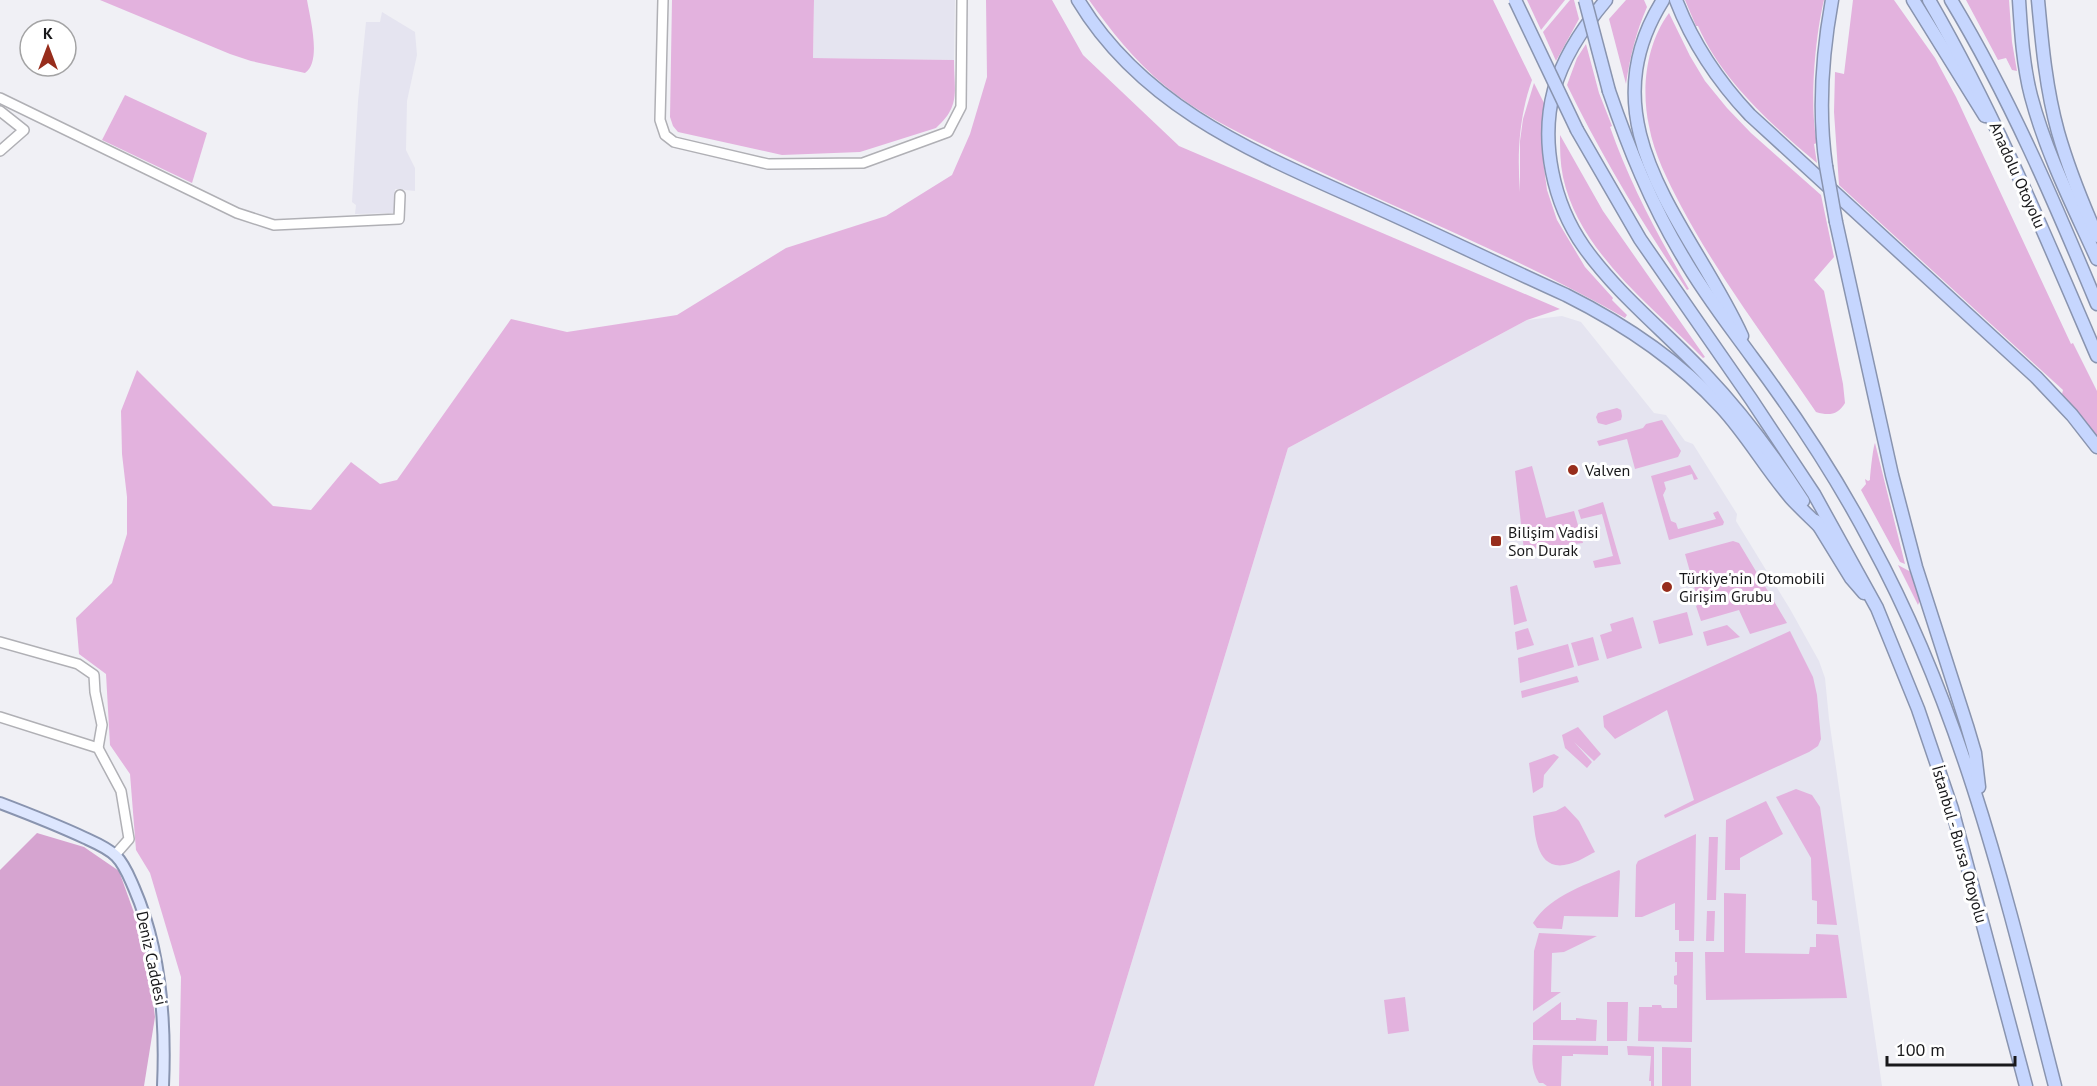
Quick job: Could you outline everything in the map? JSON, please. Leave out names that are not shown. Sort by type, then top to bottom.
[{"type":"highway","points":[[1078,0],[1113,49],[1160,94],[1206,125],[1241,145],[1547,286],[1609,317],[1649,343],[1685,372],[1720,406],[1792,498],[1820,527]]},
{"type":"highway","points":[[1515,0],[1577,130],[1640,239],[1814,494],[1877,608]]},
{"type":"highway","points":[[1585,0],[1609,91],[1634,160],[1669,232],[1716,309],[1824,462],[1886,571],[1936,682],[1979,803]]},
{"type":"highway","points":[[1606,0],[1571,50],[1554,91],[1550,119],[1550,155],[1556,189],[1563,207],[1582,245],[1615,285],[1728,399],[1770,452],[1851,578],[1877,608]]},
{"type":"highway","points":[[1663,0],[1640,46],[1634,93],[1637,123],[1648,161],[1665,201],[1721,296],[1751,356]]},
{"type":"highway","points":[[1676,0],[1683,18],[1710,66],[1750,115],[2036,377],[2072,415],[2097,447]]},
{"type":"highway","points":[[1832,0],[1822,89],[1826,166],[1836,222],[1889,464],[1906,530],[1975,753],[1979,803]]},
{"type":"highway","points":[[1913,0],[1984,116],[1996,126]]},
{"type":"highway","name":"Anadolu Otoyolu","points":[[1929,0],[1967,68],[2025,186],[2097,356]]},
{"type":"highway","name":"Anadolu Otoyolu","points":[[1951,0],[1976,43],[2015,122],[2055,206],[2097,304]]},
{"type":"highway","points":[[2019,0],[2023,53],[2036,112],[2058,171],[2097,259]]},
{"type":"highway","points":[[2038,0],[2045,72],[2058,131],[2075,183],[2097,236]]},
{"type":"highway","name":"İstanbul - Bursa Otoyolu","points":[[1877,608],[1918,709],[1952,809],[2026,1086]]},
{"type":"highway","name":"İstanbul - Bursa Otoyolu","points":[[1979,803],[2055,1086]]},
{"type":"main road","name":"Deniz Caddesi","points":[[0,803],[53,823],[103,846],[123,865],[143,909],[161,985],[165,1040],[164,1086]]},
{"type":"street","points":[[663,0],[660,120],[665,135],[674,142],[768,164],[798,165],[862,163],[948,132],[961,107],[962,0]]},
{"type":"street","points":[[0,98],[237,213],[274,225],[399,219],[400,195]]},
{"type":"street","points":[[0,111],[24,130],[0,151]]},
{"type":"street","points":[[0,642],[78,664],[94,675],[102,725],[98,748],[121,791],[129,839],[115,855]]},
{"type":"street","points":[[0,717],[98,748]]},
{"type":"shaded area","points":[[100,0],[307,0],[312,28],[313,59],[305,73],[251,61]]},
{"type":"shaded area","points":[[672,0],[814,0],[813,58],[954,60],[953,105],[936,128],[860,152],[782,155],[678,132],[670,117]]},
{"type":"shaded area","points":[[814,0],[955,0],[954,60],[813,58]]},
{"type":"shaded area","points":[[986,0],[1052,0],[1083,55],[1179,146],[1560,309],[1527,320],[1288,448],[1094,1086],[179,1086],[181,977],[150,873],[136,850],[130,774],[110,745],[106,674],[79,654],[76,618],[112,583],[127,534],[127,497],[122,454],[121,411],[137,370],[273,506],[311,510],[351,462],[380,484],[397,480],[511,319],[567,332],[677,315],[786,248],[886,216],[952,175],[970,134],[987,77]]},
{"type":"shaded area","points":[[1089,0],[1493,0],[1532,80],[1524,108],[1520,135],[1519,163],[1520,192],[1520,141],[1523,119],[1534,83],[1547,109],[1543,131],[1543,160],[1547,190],[1557,220],[1585,267],[1627,315],[1625,318],[1509,258],[1310,167],[1216,120],[1181,98],[1143,66]]},
{"type":"shaded area","points":[[1527,0],[1565,0],[1541,30]]},
{"type":"shaded area","points":[[1570,0],[1574,0],[1579,19],[1556,61],[1543,32]]},
{"type":"shaded area","points":[[1626,0],[1644,0],[1647,7],[1634,45],[1626,84],[1609,19]]},
{"type":"shaded area","points":[[1685,0],[1824,0],[1818,33],[1813,91],[1817,143],[1814,144],[1817,163],[1766,117],[1734,83],[1696,26]]},
{"type":"shaded area","points":[[1853,0],[1894,0],[1935,58],[1956,97],[2071,344],[2073,343],[2097,391],[2097,436],[2062,394],[2063,390],[1839,185],[1834,112],[1835,72],[1844,74]]},
{"type":"shaded area","points":[[1966,0],[2009,0],[2017,71],[2012,70],[2006,58],[1998,60]]},
{"type":"shaded area","points":[[382,12],[415,32],[417,55],[407,101],[406,150],[415,168],[415,191],[395,189],[394,213],[355,214],[356,205],[352,202],[358,101],[366,22],[380,22]]},
{"type":"shaded area","points":[[1669,13],[1705,81],[1727,108],[1751,133],[1821,195],[1834,257],[1814,280],[1824,291],[1843,384],[1845,403],[1836,412],[1825,414],[1816,412],[1712,259],[1681,206],[1662,167],[1649,126],[1646,82],[1650,53],[1661,25]]},
{"type":"shaded area","points":[[1586,44],[1599,93],[1626,169],[1645,210],[1689,289],[1687,290],[1624,190],[1567,85],[1577,58]]},
{"type":"shaded area","points":[[125,95],[207,133],[192,183],[102,140]]},
{"type":"shaded area","points":[[1560,135],[1603,211],[1705,357],[1703,358],[1620,276],[1584,230],[1563,177]]},
{"type":"shaded area","points":[[1562,316],[1581,322],[1654,413],[1666,415],[1685,441],[1693,444],[1737,514],[1736,521],[1819,661],[1825,678],[1882,1086],[1094,1086],[1288,448],[1527,320]]},
{"type":"shaded area","points":[[1617,408],[1621,410],[1621,420],[1606,425],[1598,423],[1596,417],[1598,413]]},
{"type":"shaded area","points":[[1662,420],[1681,451],[1678,457],[1635,469],[1627,439],[1599,446],[1597,441],[1643,428],[1646,424]]},
{"type":"shaded area","points":[[1875,443],[1905,564],[1900,562],[1861,490],[1866,484],[1865,479],[1870,480]]},
{"type":"shaded area","points":[[1690,465],[1698,479],[1694,480],[1692,474],[1664,482],[1666,489],[1663,495],[1671,521],[1676,523],[1678,529],[1716,519],[1713,513],[1718,511],[1724,522],[1723,525],[1669,540],[1651,476]]},
{"type":"shaded area","points":[[1532,466],[1546,518],[1574,511],[1583,543],[1524,550],[1515,471]]},
{"type":"shaded area","points":[[1603,502],[1621,564],[1595,568],[1593,561],[1613,556],[1602,514],[1581,519],[1578,510]]},
{"type":"shaded area","points":[[1733,541],[1739,543],[1787,623],[1750,634],[1739,610],[1701,621],[1696,606],[1699,604],[1685,554]]},
{"type":"shaded area","points":[[1898,565],[1911,572],[1920,600],[1918,605]]},
{"type":"shaded area","points":[[1517,585],[1527,621],[1514,625],[1510,587]]},
{"type":"shaded area","points":[[1687,612],[1693,635],[1659,644],[1653,621]]},
{"type":"shaded area","points":[[1633,617],[1642,648],[1607,659],[1600,635],[1612,631],[1610,624]]},
{"type":"shaded area","points":[[1727,625],[1740,637],[1707,646],[1703,632]]},
{"type":"shaded area","points":[[1528,628],[1534,645],[1517,650],[1515,632]]},
{"type":"shaded area","points":[[1790,631],[1813,677],[1821,739],[1818,746],[1665,818],[1664,815],[1694,800],[1667,710],[1615,739],[1604,727],[1603,716]]},
{"type":"shaded area","points":[[1593,637],[1599,660],[1578,666],[1571,643]]},
{"type":"shaded area","points":[[1568,644],[1574,667],[1520,683],[1518,658]]},
{"type":"shaded area","points":[[1577,676],[1579,682],[1522,698],[1521,691]]},
{"type":"shaded area","points":[[1578,727],[1601,754],[1594,761],[1574,742],[1592,762],[1587,768],[1565,748],[1562,735]]},
{"type":"shaded area","points":[[1554,754],[1559,757],[1544,775],[1543,787],[1533,793],[1529,763]]},
{"type":"shaded area","points":[[1796,789],[1812,795],[1820,807],[1837,925],[1817,924],[1817,901],[1812,900],[1811,858],[1776,797]]},
{"type":"shaded area","points":[[1766,801],[1783,834],[1740,858],[1740,870],[1725,870],[1726,820]]},
{"type":"shaded area","points":[[1565,806],[1579,821],[1595,852],[1572,863],[1558,865],[1550,863],[1540,851],[1533,816],[1556,811]]},
{"type":"shaded area","points":[[37,833],[84,847],[119,871],[146,946],[155,1017],[144,1086],[0,1086],[0,870]]},
{"type":"shaded area","points":[[1696,834],[1694,941],[1679,941],[1679,930],[1675,930],[1675,903],[1642,917],[1635,917],[1636,865],[1638,861]]},
{"type":"shaded area","points":[[1709,837],[1718,837],[1716,900],[1707,900]]},
{"type":"shaded area","points":[[1619,870],[1618,917],[1564,916],[1562,929],[1537,928],[1533,923],[1550,904],[1560,897]]},
{"type":"shaded area","points":[[1724,893],[1746,894],[1745,953],[1809,954],[1810,947],[1816,947],[1816,934],[1838,935],[1847,998],[1706,1000],[1705,952],[1724,952]]},
{"type":"shaded area","points":[[1707,911],[1715,911],[1714,941],[1706,941]]},
{"type":"shaded area","points":[[1539,933],[1597,936],[1564,952],[1552,953],[1551,992],[1561,992],[1533,1011],[1534,951]]},
{"type":"shaded area","points":[[1675,952],[1693,952],[1692,1042],[1638,1041],[1639,1007],[1661,1005],[1662,1008],[1677,1008],[1677,985],[1674,984],[1674,976],[1677,975]]},
{"type":"shaded area","points":[[1405,997],[1409,1031],[1388,1034],[1384,1000]]},
{"type":"shaded area","points":[[1561,1002],[1561,1020],[1576,1020],[1576,1018],[1597,1020],[1596,1041],[1533,1040],[1533,1023]]},
{"type":"shaded area","points":[[1607,1002],[1628,1002],[1627,1041],[1607,1041]]},
{"type":"shaded area","points":[[1533,1045],[1608,1046],[1608,1055],[1562,1056],[1561,1086],[1547,1086],[1539,1083],[1533,1069]]},
{"type":"shaded area","points":[[1627,1046],[1654,1047],[1654,1086],[1651,1086],[1651,1081],[1649,1081],[1651,1056],[1628,1055]]},
{"type":"shaded area","points":[[1662,1047],[1691,1048],[1691,1086],[1662,1086]]},
{"type":"place","name":"Valven","points":[[1573,470]]},
{"type":"place","name":"Bilişim Vadisi Son Durak","points":[[1496,541]]},
{"type":"place","name":"Türkiye'nin Otomobili Girişim Grubu","points":[[1667,587]]}]
